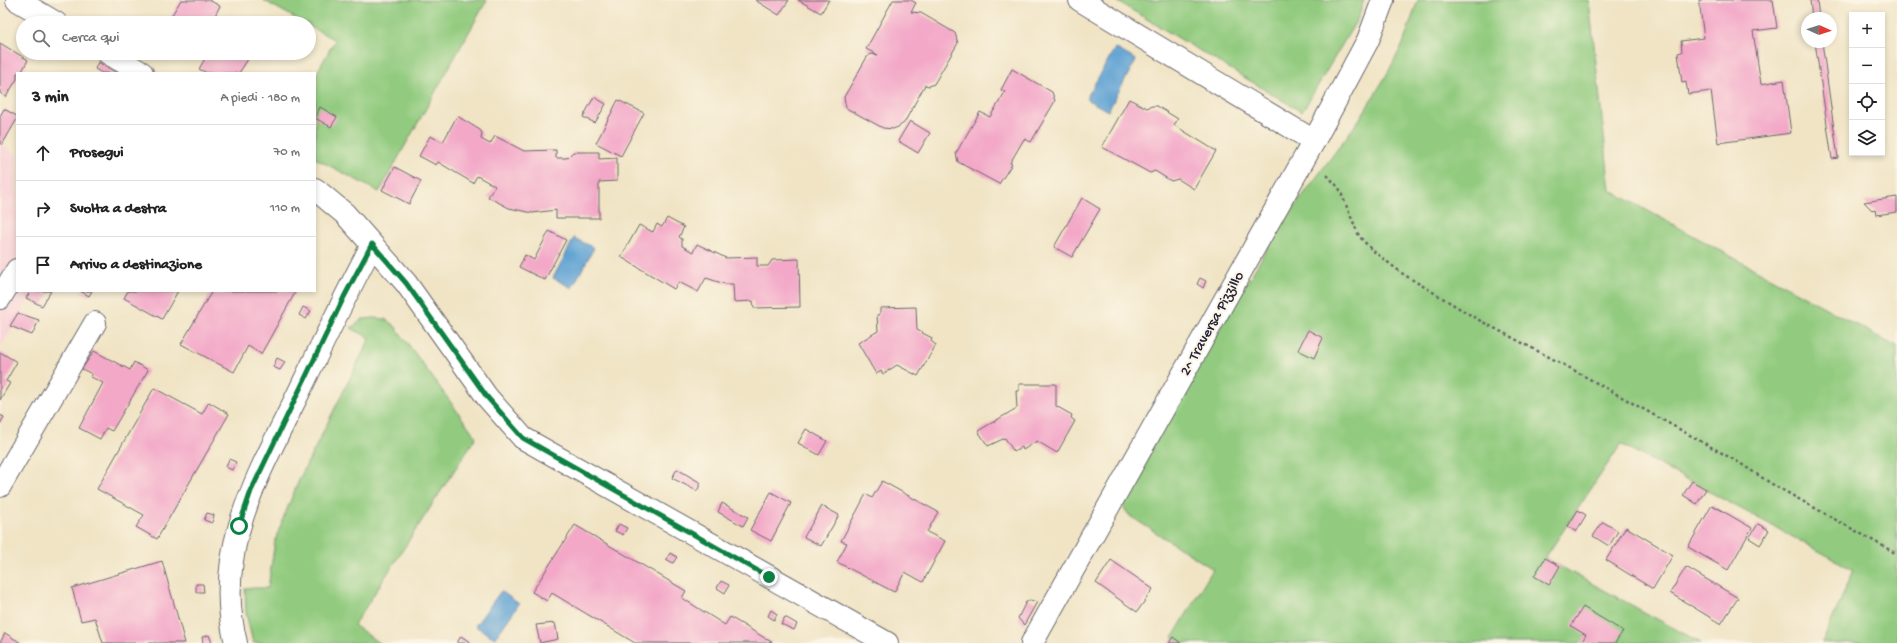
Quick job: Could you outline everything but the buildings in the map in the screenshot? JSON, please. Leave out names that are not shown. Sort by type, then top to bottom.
[{"type":"street","points":[[17,0],[44,16]]},
{"type":"street","points":[[1080,0],[1314,141]]},
{"type":"street","name":"2^ Traversa Pizzillo","points":[[1032,643],[1314,141],[1368,40],[1383,0]]},
{"type":"street","points":[[120,60],[140,72]]},
{"type":"street","points":[[316,190],[345,214],[406,283],[487,397],[523,438],[887,643]]},
{"type":"street","points":[[236,643],[228,584],[236,537],[251,491],[344,297],[372,244]]},
{"type":"street","points":[[0,298],[16,272]]},
{"type":"street","points":[[0,486],[95,323]]},
{"type":"path","points":[[1324,172],[1338,188],[1359,236],[1372,250],[1404,274],[1477,319],[1568,367],[1738,462],[1772,484],[1897,554]]},
{"type":"shaded area","points":[[0,144],[16,153],[16,292],[33,292],[0,348]]},
{"type":"green space","points":[[263,0],[487,0],[379,192],[316,159],[316,74],[335,40],[316,30],[316,16],[292,16]]},
{"type":"green space","points":[[1115,0],[1364,0],[1358,18],[1302,112]]},
{"type":"green space","points":[[1418,0],[1589,0],[1610,190],[1897,347],[1897,643],[1822,643],[1854,570],[1621,444],[1545,558],[1701,643],[1181,643],[1173,637],[1213,569],[1130,516],[1122,506],[1165,422],[1281,225],[1359,120],[1386,76],[1403,44]]},
{"type":"green space","points":[[363,319],[385,319],[395,326],[476,437],[354,625],[379,643],[253,643],[246,613],[245,588],[268,588],[275,541],[284,516],[300,478],[370,338],[351,328]]},
{"type":"water","points":[[1115,48],[1136,60],[1108,111],[1086,99]]},
{"type":"water","points":[[574,238],[594,248],[572,288],[553,278]]},
{"type":"water","points":[[501,591],[519,604],[495,638],[475,626]]},
{"type":"route","points":[[239,526],[251,491],[344,297],[372,244],[406,283],[487,397],[523,438],[769,577]]}]
